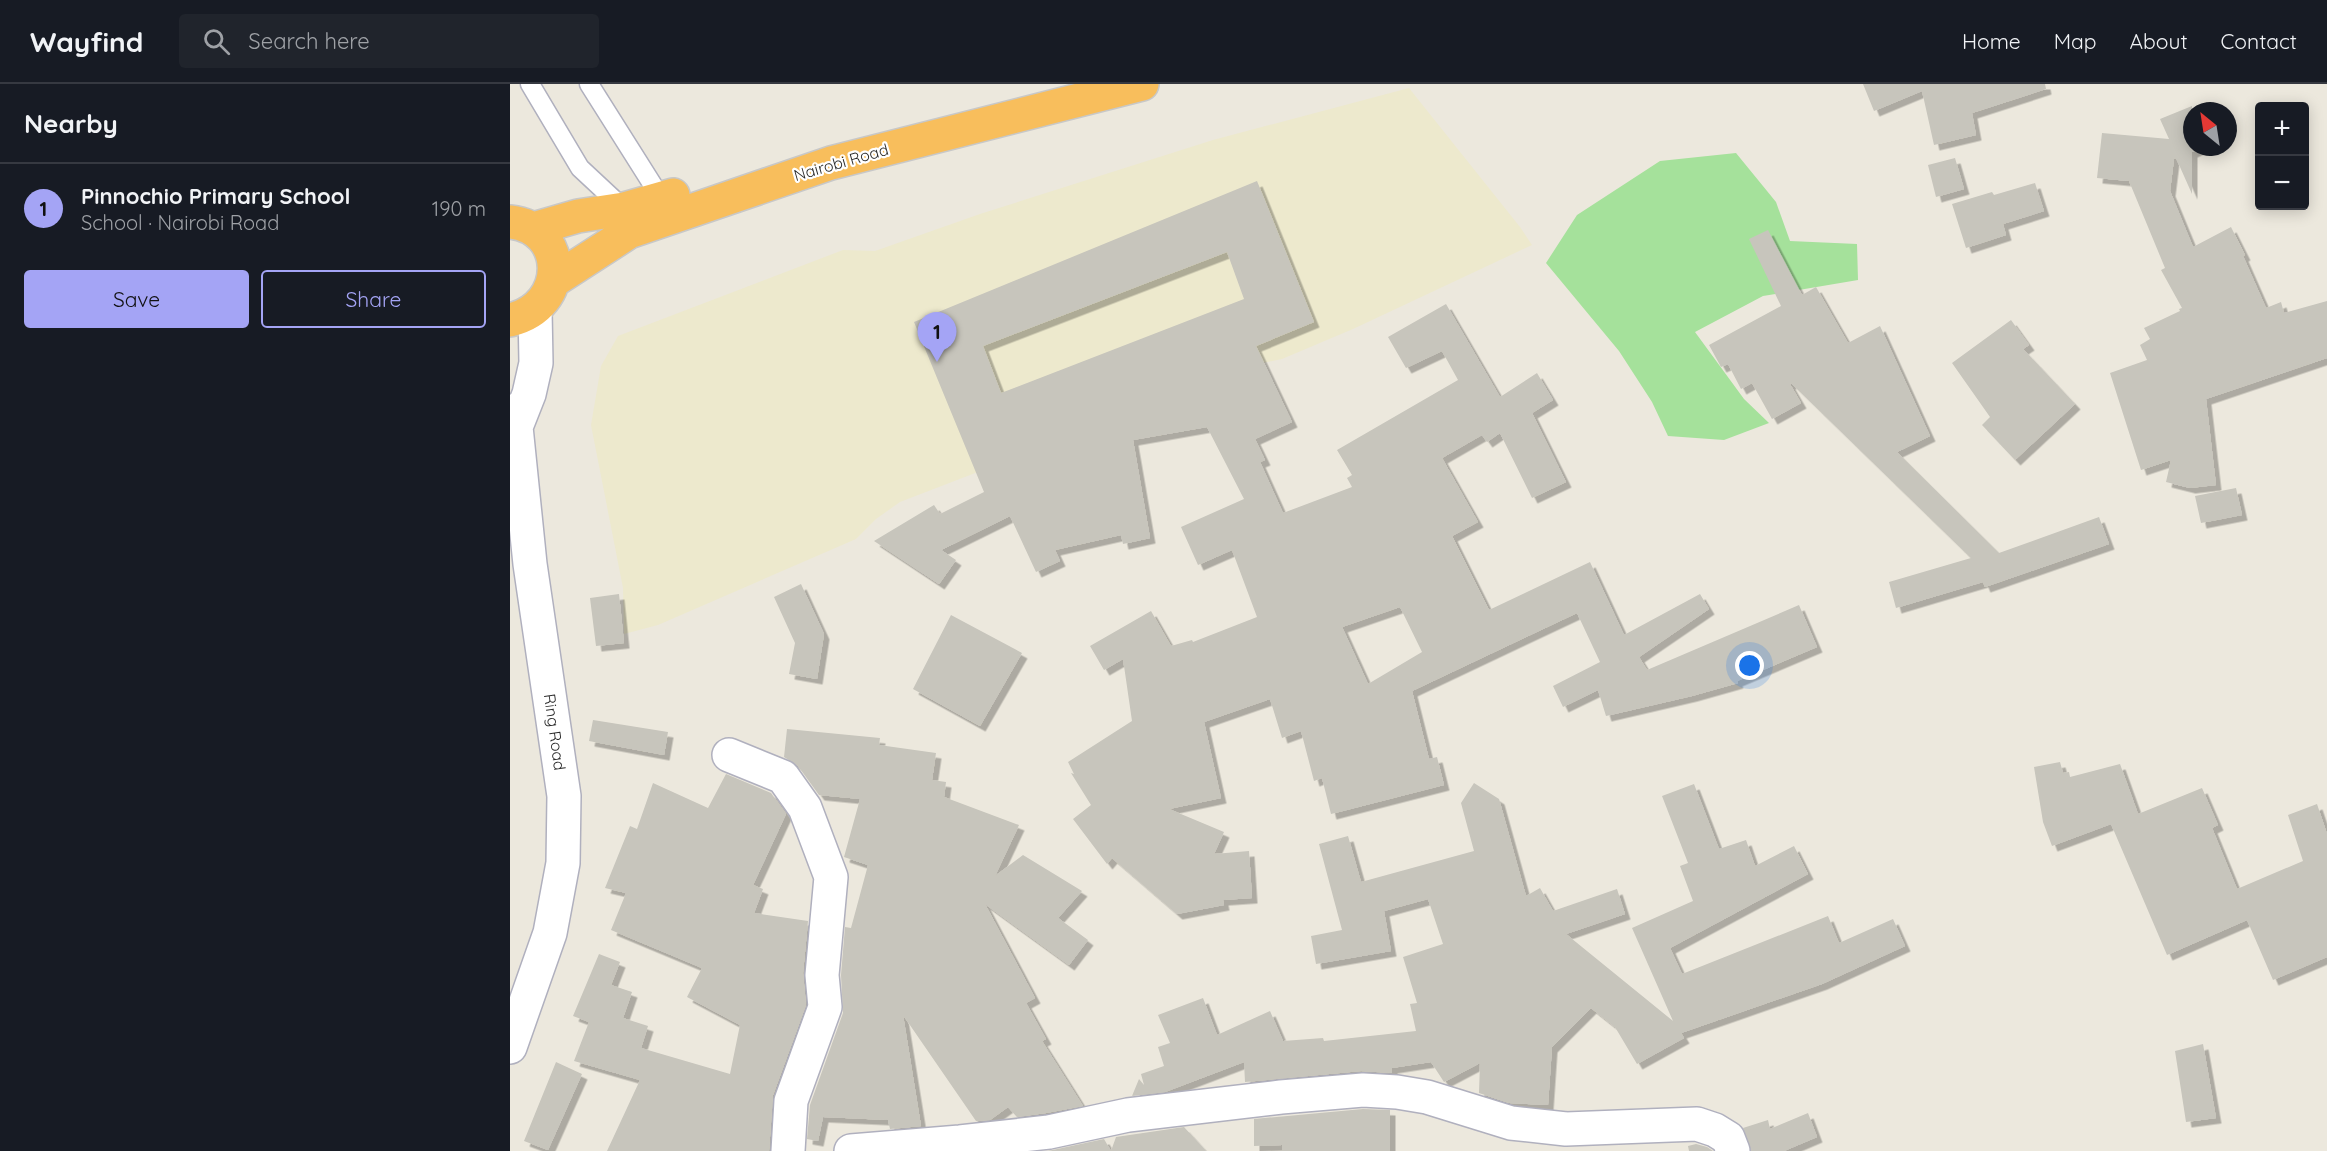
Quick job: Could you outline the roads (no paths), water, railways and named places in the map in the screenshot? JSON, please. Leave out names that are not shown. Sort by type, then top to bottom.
[{"type":"highway","name":"Nairobi Road","points":[[521,226],[624,209],[770,167],[1098,84]]},
{"type":"highway","name":"Nairobi Road","points":[[555,280],[630,232],[821,166],[1142,84]]},
{"type":"highway","points":[[521,226],[545,241],[552,255],[555,280],[545,300],[523,315]]},
{"type":"street","points":[[513,419],[529,394],[536,363],[523,315]]},
{"type":"street","name":"Ring Road","points":[[510,1047],[550,933],[563,863],[564,841],[564,796],[530,564],[513,419]]},
{"type":"street","points":[[729,755],[783,777],[805,808],[831,877],[822,975],[825,1007],[791,1101],[788,1151]]},
{"type":"street","points":[[851,1151],[960,1142],[1049,1131],[1128,1115],[1363,1090],[1427,1097],[1462,1110],[1511,1123],[1566,1129],[1697,1124],[1715,1130],[1728,1138],[1732,1151]]},
{"type":"lane","points":[[530,84],[580,168],[624,209]]},
{"type":"lane","points":[[590,84],[661,198]]},
{"type":"place","name":"Pinnochio Primary School","points":[[937,362]]}]
